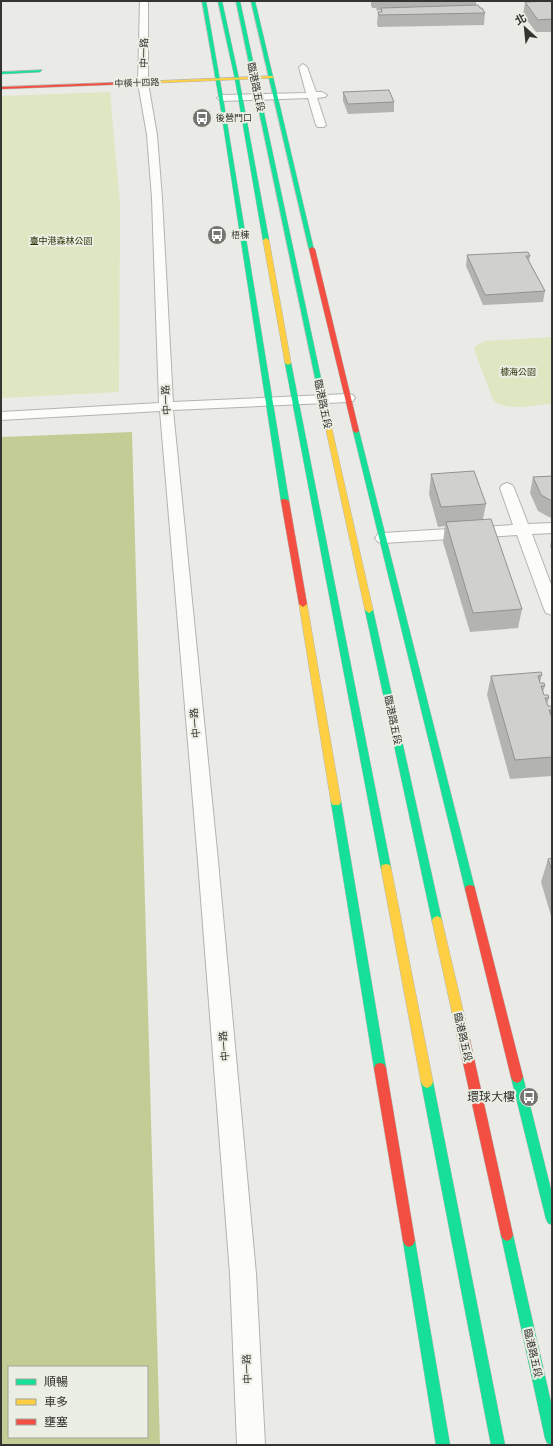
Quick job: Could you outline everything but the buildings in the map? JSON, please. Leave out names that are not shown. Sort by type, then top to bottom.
[{"type":"main road","points":[[204,1],[219,79],[268,402],[443,1445]]},
{"type":"main road","name":"臨港路五段","points":[[220,1],[237,79],[295,401],[498,1445]]},
{"type":"main road","name":"臨港路五段","points":[[238,1],[322,399],[552,1438]]},
{"type":"main road","name":"臨港路五段","points":[[253,1],[270,66],[348,398],[552,1219]]},
{"type":"main road","points":[[203,68],[270,66]]},
{"type":"main road","points":[[1,73],[49,71]]},
{"type":"main road","name":"中橫十四路","points":[[1,88],[144,72],[219,79],[272,77]]},
{"type":"street","name":"中一路","points":[[144,1],[144,72],[152,135],[157,198],[166,407],[208,862],[243,1274],[251,1445]]},
{"type":"street","points":[[303,67],[321,126]]},
{"type":"street","points":[[222,98],[322,95]]},
{"type":"street","points":[[1,416],[348,398]]},
{"type":"street","points":[[507,488],[552,609]]},
{"type":"street","points":[[383,538],[552,528]]},
{"type":"green space","name":"臺中港森林公園","points":[[110,92],[120,205],[119,392],[1,398],[1,96]]},
{"type":"green space","name":"槺海公園","points":[[552,337],[552,404],[514,407],[499,404],[493,400],[474,349],[476,345],[486,341]]},
{"type":"green space","points":[[132,432],[160,1445],[1,1445],[1,437]]},
{"type":"traffic: fast","points":[[204,1],[222,104],[285,501]]},
{"type":"traffic: fast","points":[[220,1],[237,79],[266,240]]},
{"type":"traffic: fast","points":[[238,1],[328,425]]},
{"type":"traffic: fast","points":[[253,1],[312,249]]},
{"type":"traffic: fast","points":[[1,73],[40,71]]},
{"type":"traffic: fast","points":[[288,363],[386,868]]},
{"type":"traffic: fast","points":[[356,431],[470,889]]},
{"type":"traffic: fast","points":[[369,610],[437,921]]},
{"type":"traffic: fast","points":[[336,802],[380,1068]]},
{"type":"traffic: fast","points":[[517,1077],[552,1219]]},
{"type":"traffic: fast","points":[[427,1082],[498,1445]]},
{"type":"traffic: fast","points":[[507,1235],[552,1438]]},
{"type":"traffic: fast","points":[[409,1241],[443,1445]]},
{"type":"traffic: slow","points":[[155,82],[272,77]]},
{"type":"traffic: slow","points":[[266,240],[288,363]]},
{"type":"traffic: slow","points":[[328,425],[369,610]]},
{"type":"traffic: slow","points":[[303,604],[336,802]]},
{"type":"traffic: slow","points":[[386,868],[427,1082]]},
{"type":"traffic: slow","points":[[437,921],[464,1040]]},
{"type":"traffic: jam","points":[[1,88],[155,82]]},
{"type":"traffic: jam","points":[[312,249],[356,431]]},
{"type":"traffic: jam","points":[[285,501],[303,604]]},
{"type":"traffic: jam","points":[[470,889],[517,1077]]},
{"type":"traffic: jam","points":[[464,1040],[507,1235]]},
{"type":"traffic: jam","points":[[380,1068],[409,1241]]},
{"type":"place","name":"後營門口","points":[[202,118]]},
{"type":"place","name":"梧棟","points":[[217,235]]},
{"type":"place","name":"環球大樓","points":[[529,1097]]}]
